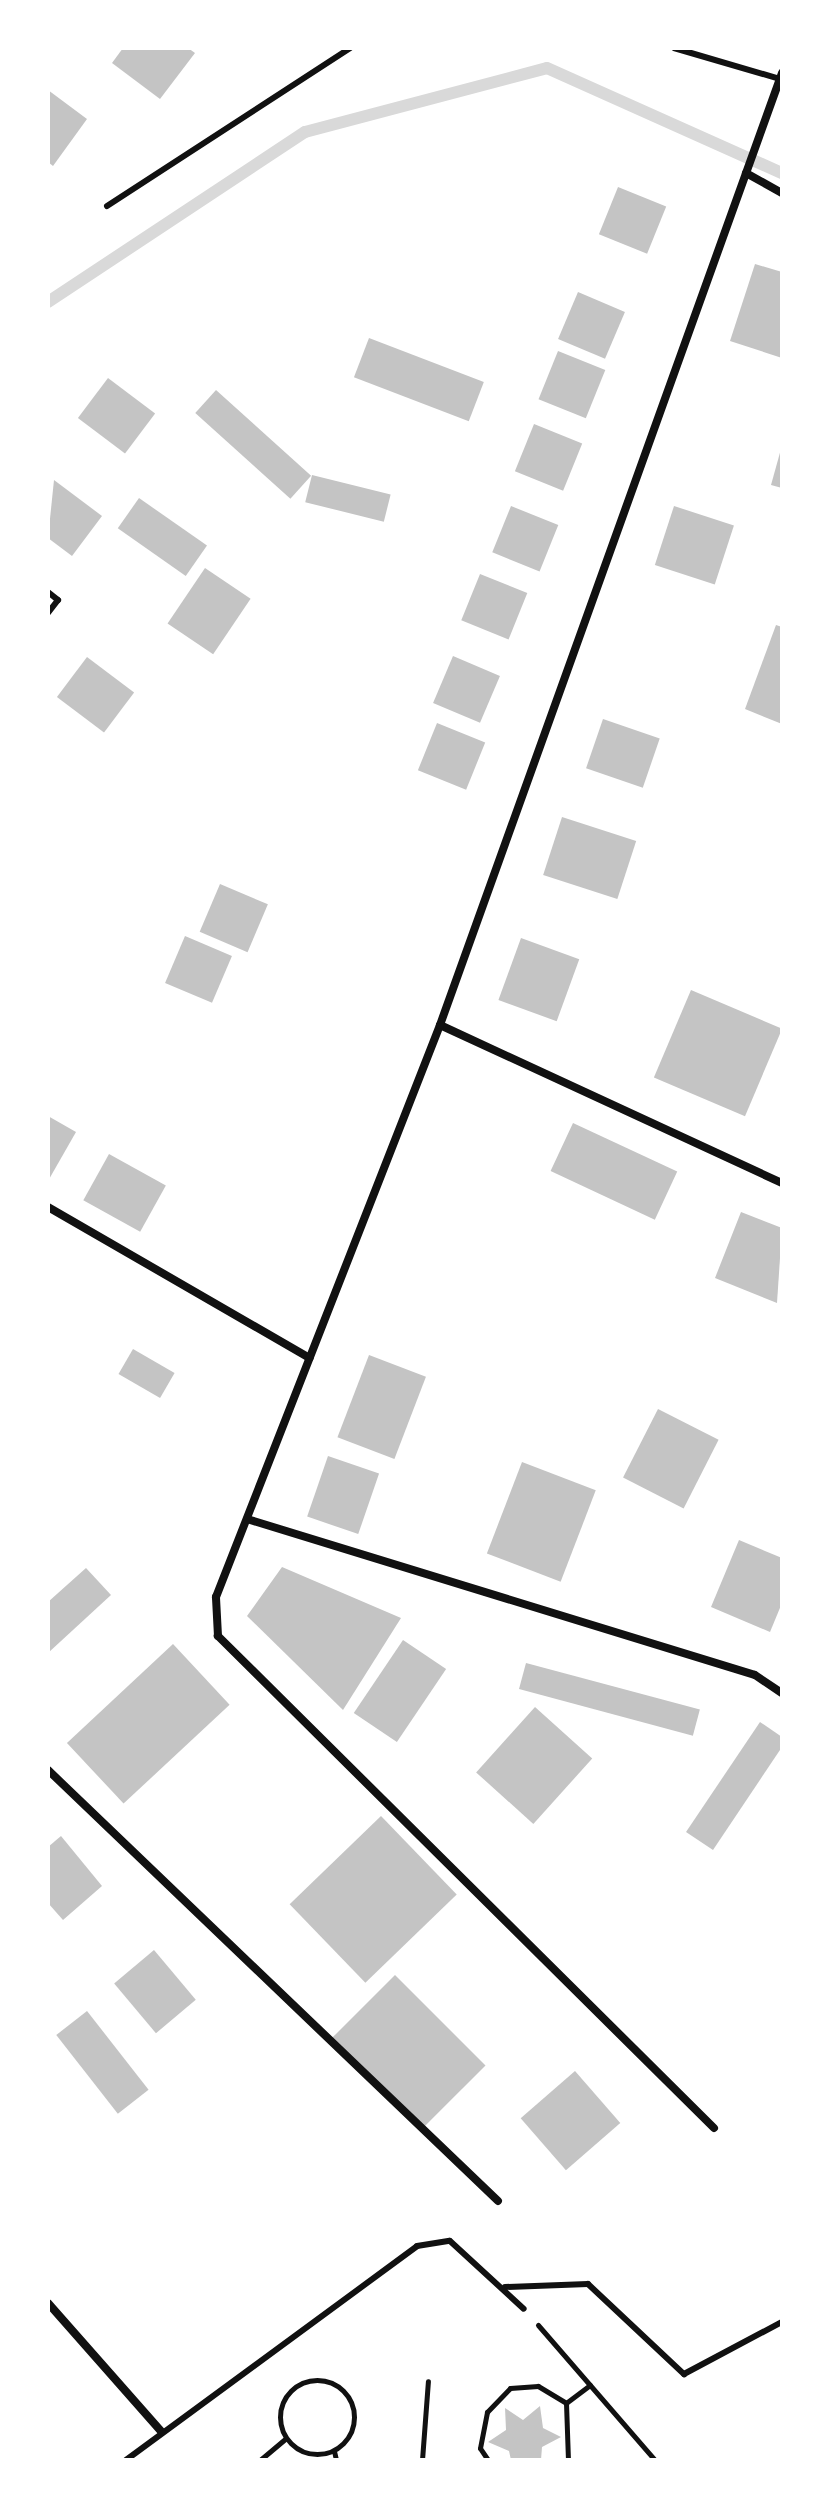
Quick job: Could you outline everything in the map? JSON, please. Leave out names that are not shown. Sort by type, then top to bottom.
[{"type":"street","points":[[714,2128],[218,1636],[216,1597],[440,1025],[781,76]]},
{"type":"street","points":[[746,173],[782,193]]},
{"type":"street","points":[[440,1025],[782,1183]]},
{"type":"street","points":[[48,1207],[310,1358]]},
{"type":"street","points":[[247,1519],[755,1675],[782,1693]]},
{"type":"street","points":[[48,1770],[498,2201]]},
{"type":"street","points":[[48,2303],[161,2431]]},
{"type":"lane","points":[[107,206],[350,48]]},
{"type":"lane","points":[[674,48],[781,76]]},
{"type":"lane","points":[[48,592],[58,600],[48,613]]},
{"type":"lane","points":[[126,2460],[161,2431],[417,2246],[450,2241],[505,2287],[524,2309]]},
{"type":"lane","points":[[505,2287],[588,2284],[684,2374],[782,2322]]},
{"type":"path","points":[[524,2309],[655,2460]]},
{"type":"path","points":[[334,2451],[300,2450],[285,2439],[279,2421],[284,2400],[299,2384],[326,2377],[348,2395],[354,2416],[334,2451],[336,2460]]},
{"type":"path","points":[[422,2460],[428,2381]]},
{"type":"path","points":[[566,2403],[590,2385]]},
{"type":"path","points":[[488,2460],[480,2448],[487,2412],[510,2388],[538,2386],[566,2403]]},
{"type":"path","points":[[566,2403],[568,2460]]},
{"type":"path","points":[[260,2460],[285,2439]]},
{"type":"path","points":[[203,2460],[224,2460]]},
{"type":"building","points":[[123,48],[188,48],[195,53],[160,99],[112,63]]},
{"type":"building","points":[[48,90],[87,119],[53,166],[48,162]]},
{"type":"building","points":[[618,187],[666,206],[647,254],[599,234]]},
{"type":"building","points":[[755,264],[782,272],[782,358],[730,341]]},
{"type":"building","points":[[578,292],[625,312],[605,359],[558,339]]},
{"type":"building","points":[[369,338],[484,382],[469,421],[354,377]]},
{"type":"building","points":[[558,351],[605,370],[586,418],[539,399]]},
{"type":"building","points":[[108,378],[155,414],[125,453],[78,418]]},
{"type":"building","points":[[216,390],[311,476],[290,499],[195,413]]},
{"type":"building","points":[[534,424],[582,443],[563,491],[515,471]]},
{"type":"building","points":[[782,449],[782,488],[771,485]]},
{"type":"building","points":[[312,475],[391,495],[384,522],[305,502]]},
{"type":"building","points":[[54,480],[102,516],[72,556],[48,538]]},
{"type":"building","points":[[139,498],[207,546],[186,576],[118,528]]},
{"type":"building","points":[[511,506],[558,525],[540,571],[492,552]]},
{"type":"building","points":[[674,506],[734,525],[715,584],[655,565]]},
{"type":"building","points":[[205,568],[251,599],[213,654],[168,624]]},
{"type":"building","points":[[480,574],[527,593],[509,639],[461,620]]},
{"type":"building","points":[[776,625],[782,627],[782,724],[745,709]]},
{"type":"building","points":[[453,656],[500,676],[480,723],[433,703]]},
{"type":"building","points":[[87,657],[134,693],[104,732],[57,697]]},
{"type":"building","points":[[603,719],[660,739],[643,788],[586,768]]},
{"type":"building","points":[[437,723],[485,742],[466,790],[418,770]]},
{"type":"building","points":[[562,817],[636,841],[617,899],[543,875]]},
{"type":"building","points":[[220,884],[268,904],[248,952],[200,932]]},
{"type":"building","points":[[185,936],[232,956],[212,1003],[165,983]]},
{"type":"building","points":[[521,938],[579,959],[557,1021],[498,1000]]},
{"type":"building","points":[[691,990],[782,1029],[745,1116],[654,1077]]},
{"type":"building","points":[[48,1116],[76,1132],[48,1181]]},
{"type":"building","points":[[573,1123],[677,1172],[655,1220],[551,1171]]},
{"type":"building","points":[[109,1154],[166,1186],[140,1232],[83,1200]]},
{"type":"building","points":[[741,1212],[782,1228],[777,1303],[715,1278]]},
{"type":"building","points":[[133,1349],[175,1373],[160,1398],[118,1374]]},
{"type":"building","points":[[369,1355],[426,1377],[394,1459],[337,1437]]},
{"type":"building","points":[[658,1409],[719,1440],[684,1508],[623,1478]]},
{"type":"building","points":[[328,1456],[379,1474],[358,1534],[307,1517]]},
{"type":"building","points":[[522,1462],[596,1490],[561,1582],[487,1553]]},
{"type":"building","points":[[739,1540],[782,1558],[782,1603],[770,1632],[711,1607]]},
{"type":"building","points":[[282,1567],[401,1618],[343,1710],[247,1616]]},
{"type":"building","points":[[86,1568],[111,1595],[48,1653],[48,1602]]},
{"type":"building","points":[[403,1640],[446,1669],[397,1742],[354,1713]]},
{"type":"building","points":[[173,1644],[230,1705],[124,1804],[67,1743]]},
{"type":"building","points":[[526,1663],[700,1710],[693,1736],[519,1689]]},
{"type":"building","points":[[535,1707],[592,1759],[533,1824],[476,1772]]},
{"type":"building","points":[[760,1722],[782,1737],[782,1747],[713,1850],[686,1832]]},
{"type":"building","points":[[381,1816],[457,1894],[365,1983],[290,1904]]},
{"type":"building","points":[[61,1836],[102,1886],[63,1920],[48,1903],[48,1847]]},
{"type":"building","points":[[154,1950],[196,2000],[156,2033],[114,1983]]},
{"type":"building","points":[[395,1975],[486,2066],[421,2130],[331,2039]]},
{"type":"building","points":[[87,2011],[149,2090],[118,2114],[56,2035]]},
{"type":"building","points":[[575,2071],[620,2123],[566,2170],[521,2118]]},
{"type":"building","points":[[540,2406],[543,2428],[561,2437],[542,2447],[541,2460],[511,2460],[509,2451],[488,2442],[506,2430],[505,2408],[523,2420]]},
{"type":"waterway","points":[[48,302],[305,132],[547,68],[782,173]]}]
